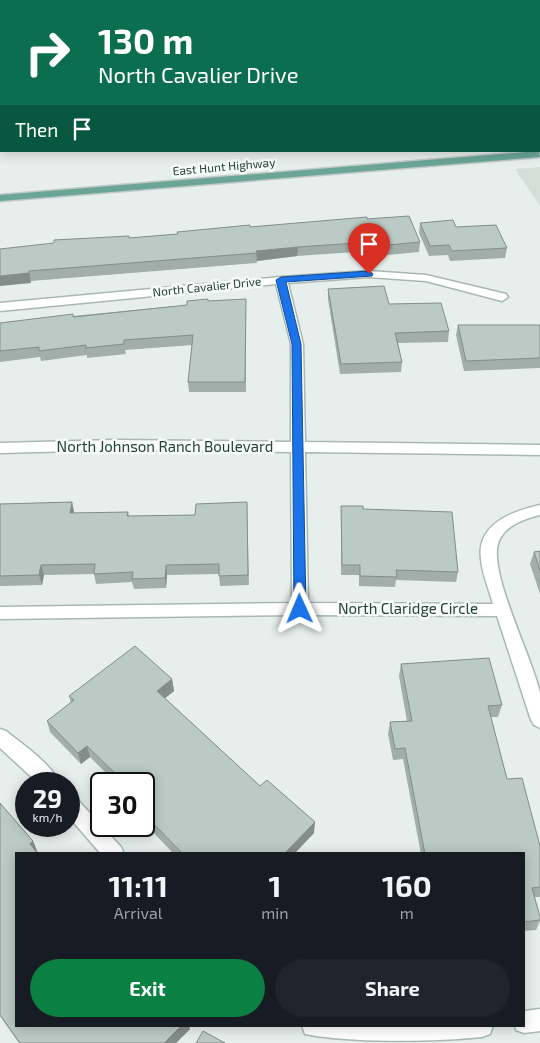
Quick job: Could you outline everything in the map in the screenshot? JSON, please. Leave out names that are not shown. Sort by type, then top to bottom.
[{"type":"main road","name":"East Hunt Highway","points":[[0,198],[540,154]]},
{"type":"street","name":"North Cavalier Drive","points":[[0,307],[281,280],[369,274],[426,278],[502,297]]},
{"type":"street","points":[[281,280],[296,344],[300,609]]},
{"type":"street","name":"North Johnson Ranch Boulevard","points":[[0,448],[114,445],[540,450]]},
{"type":"street","name":"North Claridge Circle","points":[[0,614],[300,609],[503,610],[488,555],[493,537],[513,517],[540,510]]},
{"type":"street","points":[[503,610],[540,720]]},
{"type":"street","points":[[0,737],[40,772]]},
{"type":"street","points":[[80,816],[112,852]]},
{"type":"street","points":[[525,1022],[540,1020]]},
{"type":"street","points":[[320,1027],[385,1037],[473,1027]]},
{"type":"shaded area","points":[[540,167],[540,206],[515,169]]},
{"type":"building","points":[[409,216],[420,242],[388,245],[386,241],[298,247],[256,251],[257,253],[29,271],[29,273],[0,276],[0,249],[54,243],[54,240],[129,236],[129,238],[250,225],[250,227],[367,217],[367,219]]},
{"type":"building","points":[[453,220],[456,227],[496,225],[507,248],[452,251],[449,245],[430,246],[420,223]]},
{"type":"building","points":[[384,286],[389,304],[441,303],[449,331],[395,333],[402,362],[341,364],[328,289]]},
{"type":"building","points":[[208,299],[208,301],[246,299],[245,382],[188,382],[193,335],[124,340],[124,344],[86,348],[86,345],[39,351],[39,347],[0,351],[0,323],[73,314],[73,317],[187,305],[187,301]]},
{"type":"building","points":[[458,325],[540,325],[540,358],[466,361]]},
{"type":"building","points":[[72,502],[70,513],[128,512],[127,516],[195,515],[196,504],[247,502],[248,575],[219,576],[219,564],[166,565],[165,578],[132,579],[133,572],[94,574],[95,564],[41,565],[39,575],[0,576],[0,504]]},
{"type":"building","points":[[341,506],[363,506],[363,509],[452,512],[458,572],[396,570],[397,577],[360,576],[360,565],[342,565]]},
{"type":"building","points":[[540,551],[540,571],[534,552]]},
{"type":"building","points":[[135,646],[172,679],[157,691],[260,786],[267,780],[315,822],[286,852],[181,852],[155,825],[155,772],[114,772],[87,746],[78,753],[47,721],[74,700],[69,696]]},
{"type":"building","points":[[489,658],[502,705],[488,706],[507,779],[522,778],[540,846],[540,887],[532,888],[540,920],[525,922],[525,852],[425,852],[405,748],[395,749],[390,722],[412,721],[401,664]]},
{"type":"building","points":[[0,803],[15,820],[15,837],[30,837],[33,841],[30,844],[36,852],[15,852],[15,1027],[180,1027],[164,1043],[20,1043],[0,1015]]},
{"type":"building","points":[[203,1031],[225,1043],[196,1043]]},
{"type":"route","points":[[300,609],[296,344],[281,280],[369,274]]}]
